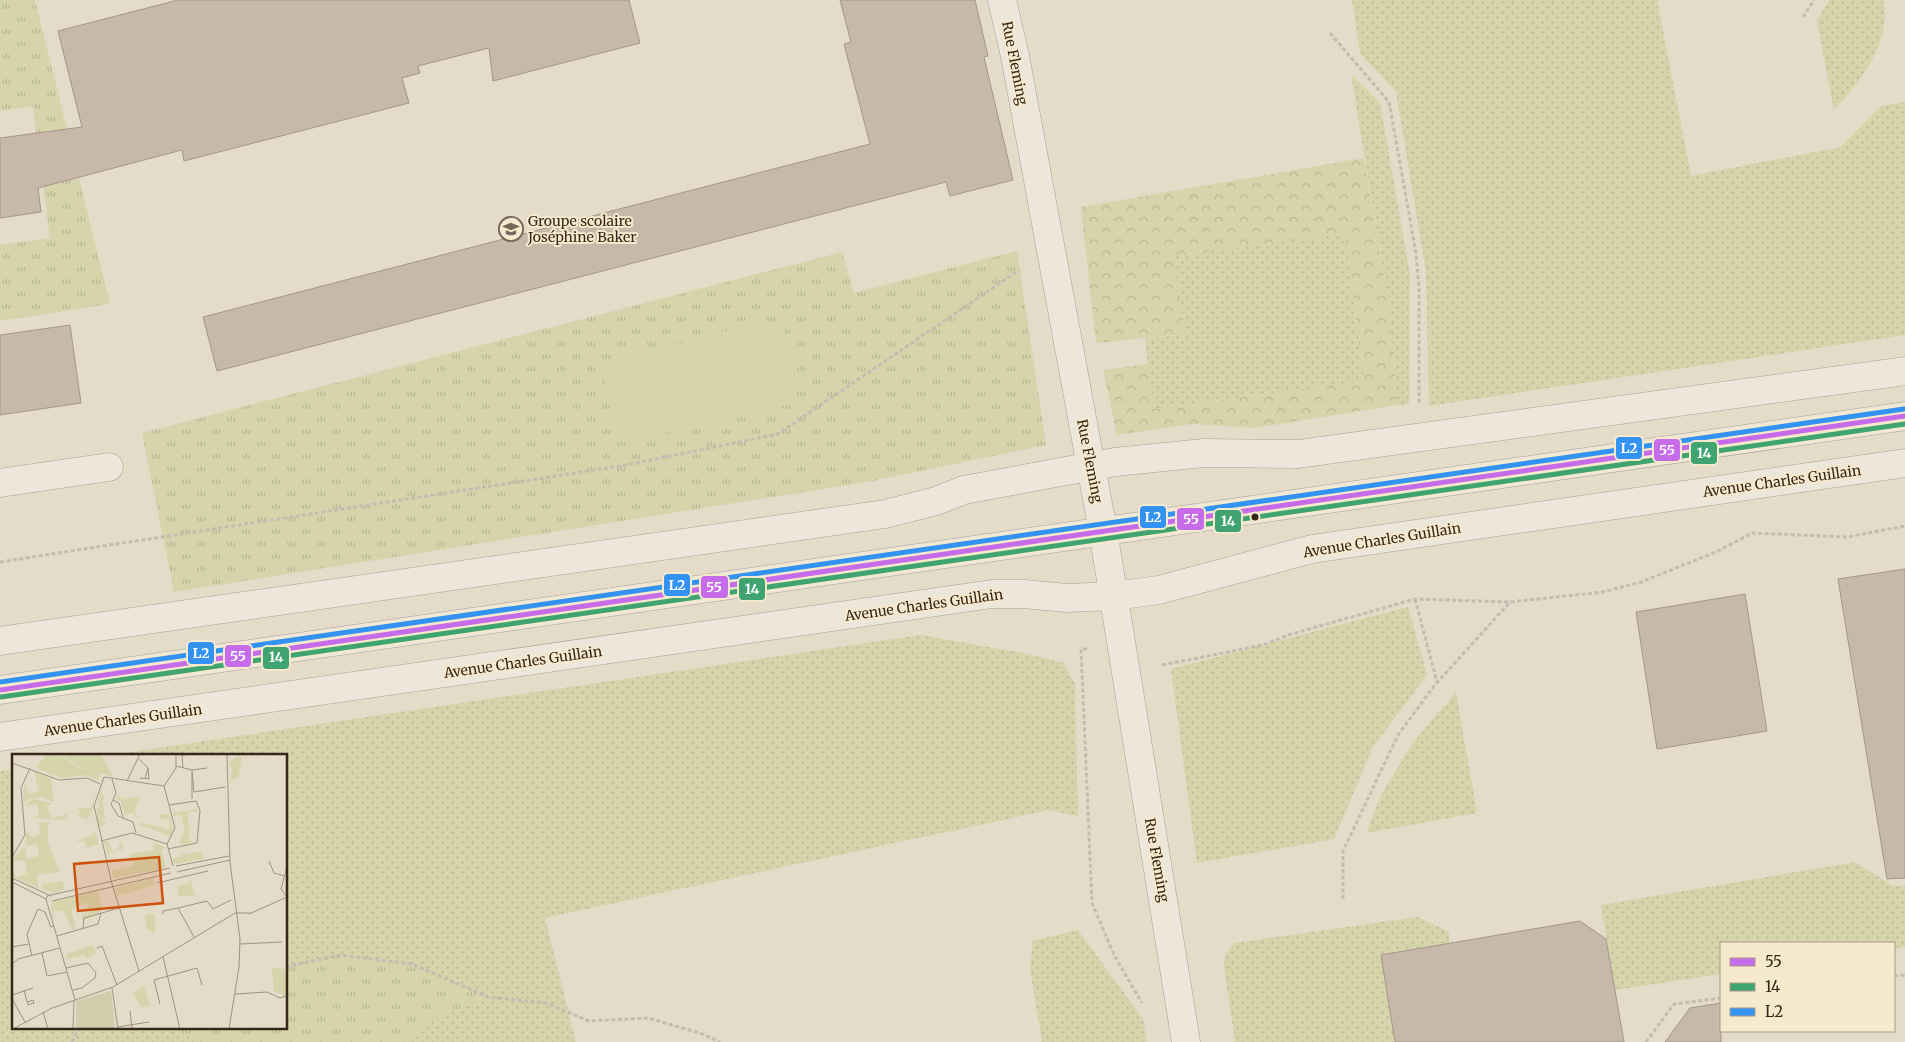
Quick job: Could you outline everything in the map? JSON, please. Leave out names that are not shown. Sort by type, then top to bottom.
[{"type":"street","name":"Rue Fleming","points":[[1002,0],[1015,56],[1103,531],[1186,1042]]},
{"type":"street","points":[[0,641],[885,514],[936,501],[964,490],[1091,466],[1195,453],[1298,454],[1419,439],[1905,371]]},
{"type":"street","points":[[0,690],[1905,416]]},
{"type":"street","name":"Avenue Charles Guillain","points":[[0,737],[992,594],[1024,594],[1067,598],[1114,596],[1196,581],[1312,549],[1905,463]]},
{"type":"street","points":[[0,483],[109,466]]},
{"type":"path","points":[[1804,17],[1814,0]]},
{"type":"path","points":[[1330,33],[1389,102],[1416,252],[1419,288],[1419,439]]},
{"type":"path","points":[[0,562],[627,465],[778,434],[1050,248]]},
{"type":"path","points":[[1162,665],[1263,646],[1288,635],[1415,598],[1510,602],[1603,592],[1641,582],[1716,552],[1752,533],[1847,537],[1905,526]]},
{"type":"path","points":[[1415,598],[1437,682]]},
{"type":"path","points":[[1343,899],[1343,851],[1398,734],[1437,682],[1510,602]]},
{"type":"path","points":[[1121,649],[1081,649],[1092,903],[1114,954],[1146,1010]]},
{"type":"path","points":[[288,967],[340,955],[412,964],[488,997],[546,1003],[589,1022],[648,1018],[700,1032],[720,1042]]},
{"type":"path","points":[[1646,1042],[1674,1004],[1720,998]]},
{"type":"path","points":[[72,1042],[78,1030]]},
{"type":"green space","points":[[0,0],[35,0],[110,304],[0,321],[0,245],[50,238],[33,106],[0,111]]},
{"type":"green space","points":[[1352,0],[1657,0],[1691,176],[1841,147],[1881,106],[1905,102],[1905,335],[1429,406],[1426,272],[1396,92],[1360,53]]},
{"type":"green space","points":[[1829,0],[1883,0],[1885,16],[1879,46],[1872,60],[1834,110],[1817,21]]},
{"type":"green space","points":[[1351,74],[1380,103],[1410,275],[1409,404],[1397,405],[1390,312]]},
{"type":"green space","points":[[1364,158],[1390,312],[1397,405],[1254,428],[1192,424],[1117,435],[1103,370],[1148,364],[1155,409],[1364,381],[1345,234],[1175,256],[1185,334],[1096,343],[1081,207]]},
{"type":"green space","points":[[1345,233],[1364,381],[1154,409],[1145,339],[1185,334],[1175,256]]},
{"type":"green space","points":[[1017,251],[1046,445],[867,482],[174,592],[142,433],[842,252],[854,293]]},
{"type":"green space","points":[[766,321],[785,331],[797,388],[787,405],[632,441],[619,432],[604,375],[614,360]]},
{"type":"green space","points":[[1408,607],[1427,675],[1373,747],[1334,839],[1197,863],[1171,669]]},
{"type":"green space","points":[[921,635],[1028,654],[1064,663],[1075,684],[1078,816],[1049,810],[545,918],[576,1042],[0,1042],[0,771],[12,769],[12,1030],[288,1030],[288,754],[118,754]]},
{"type":"green space","points":[[1456,692],[1477,813],[1367,833],[1380,797],[1412,744]]},
{"type":"green space","points":[[1855,862],[1893,886],[1905,885],[1905,947],[1895,948],[1895,942],[1720,942],[1720,974],[1615,990],[1601,905]]},
{"type":"green space","points":[[1417,917],[1449,932],[1449,944],[1381,955],[1395,1042],[1235,1042],[1223,958],[1234,943]]},
{"type":"green space","points":[[1078,930],[1143,1019],[1147,1042],[1042,1042],[1030,970],[1033,941]]},
{"type":"green space","points":[[340,955],[412,964],[488,997],[440,1017],[402,1042],[198,1042],[172,1030],[288,1030],[288,967]]},
{"type":"building","points":[[178,0],[629,0],[640,43],[493,81],[489,48],[418,66],[420,73],[402,78],[409,103],[184,161],[182,150],[38,188],[41,212],[0,218],[0,138],[82,127],[58,31]]},
{"type":"building","points":[[840,0],[975,0],[988,56],[984,57],[1013,180],[950,196],[946,182],[217,371],[203,317],[870,144],[844,44],[851,42]]},
{"type":"building","points":[[70,325],[81,403],[0,415],[0,335]]},
{"type":"building","points":[[1905,569],[1905,878],[1887,879],[1838,579]]},
{"type":"building","points":[[1745,594],[1767,731],[1657,749],[1636,612]]},
{"type":"building","points":[[1580,921],[1606,939],[1624,1042],[1395,1042],[1381,955]]},
{"type":"building","points":[[1720,1003],[1721,1042],[1665,1042],[1690,1008]]},
{"type":"transit line","name":"L2","points":[[0,682],[1904,409]]},
{"type":"transit line","name":"55","points":[[0,690],[1905,416]]},
{"type":"transit line","name":"14","points":[[1,697],[1905,424]]},
{"type":"place","name":"Groupe scolaire Joséphine Baker","points":[[511,229]]}]
